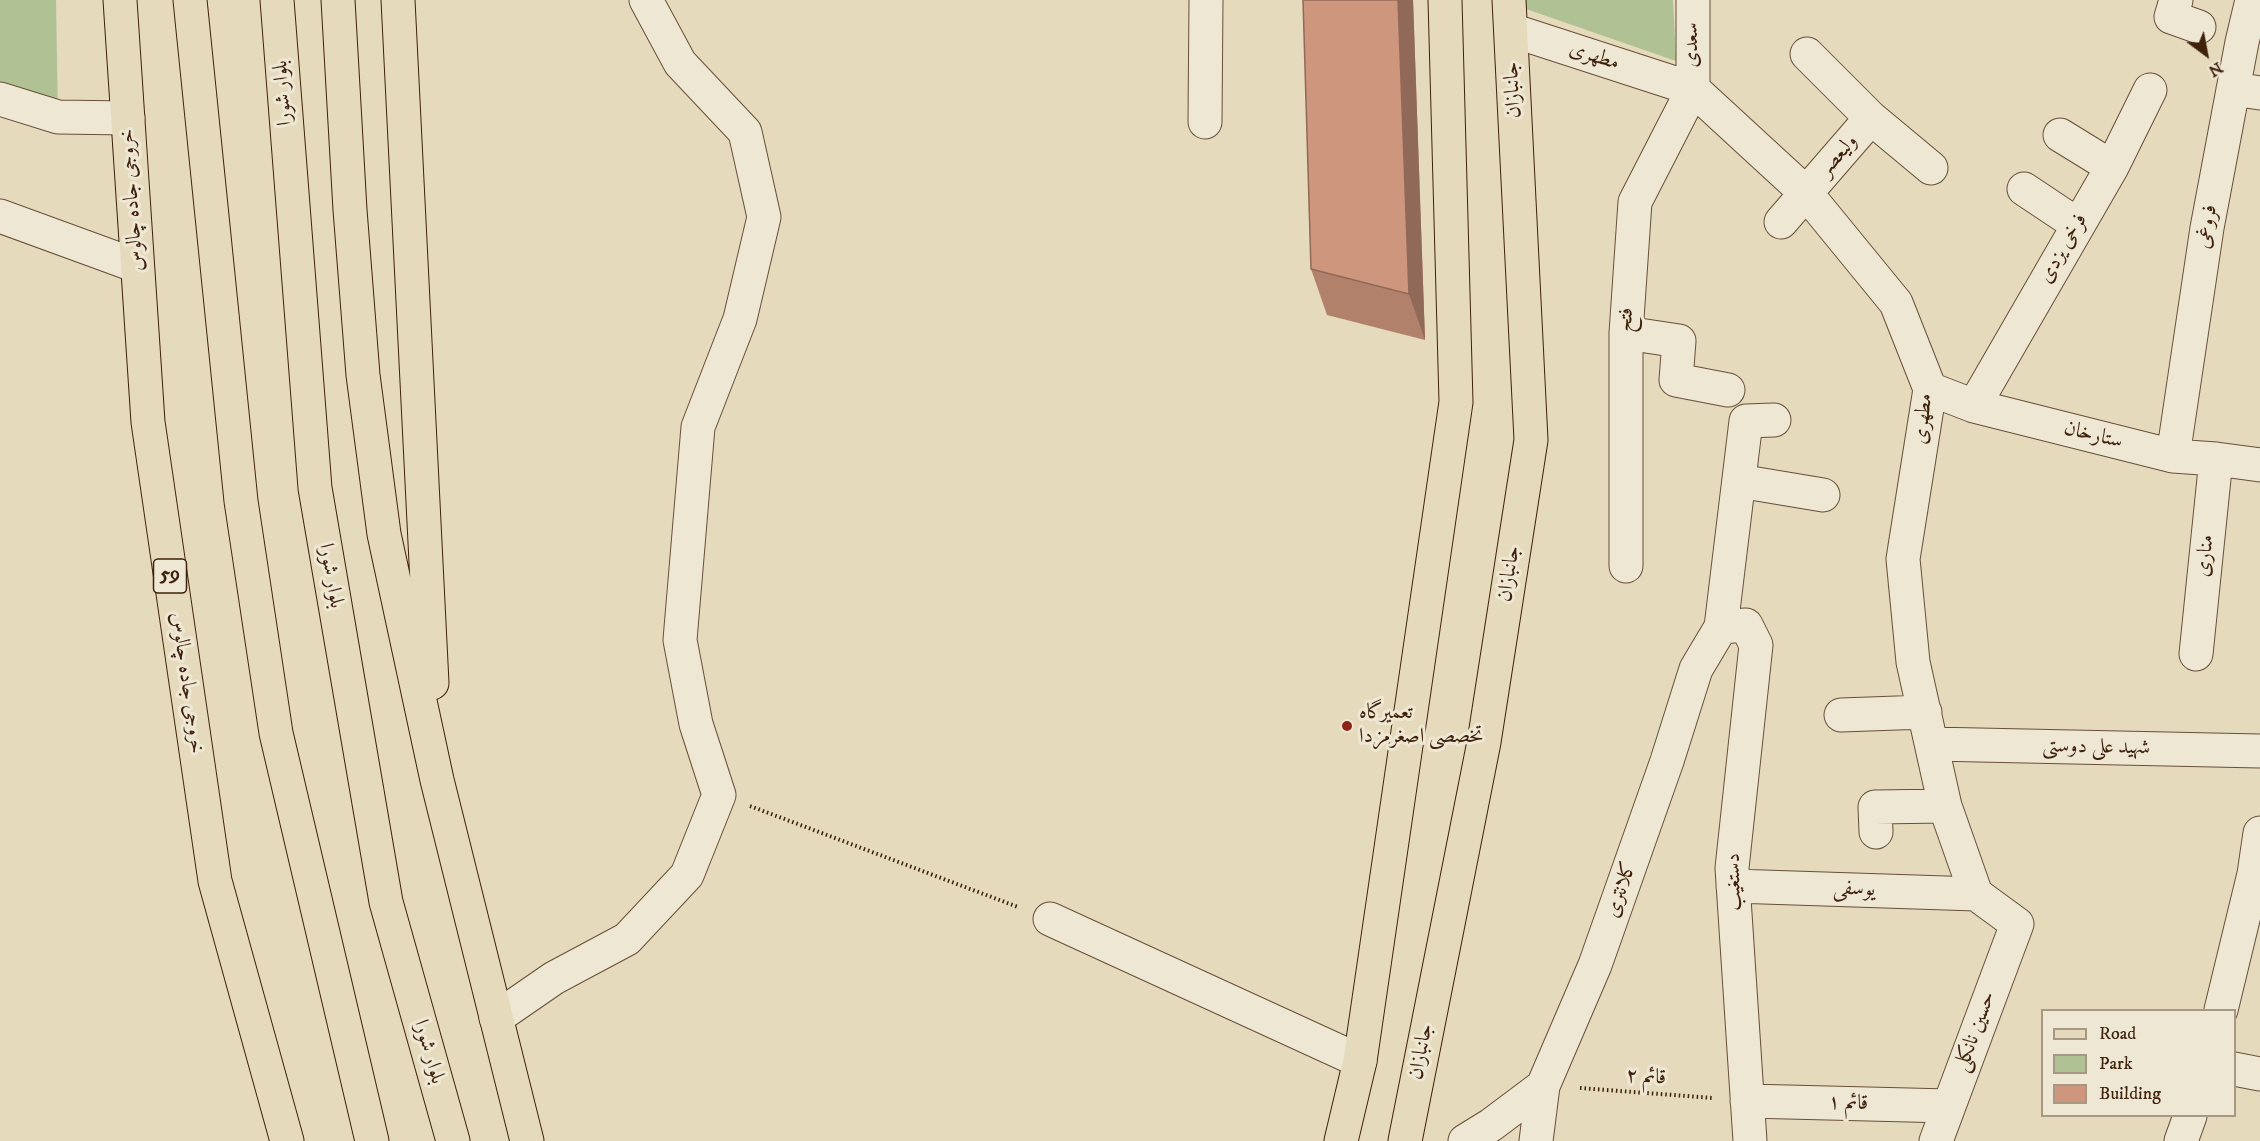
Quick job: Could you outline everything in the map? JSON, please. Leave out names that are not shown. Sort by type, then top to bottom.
[{"type":"main road","name":"خروجی جاده چالوس","points":[[120,0],[148,422],[215,881],[287,1141]]},
{"type":"main road","points":[[190,0],[241,501],[276,733],[372,1141]]},
{"type":"main road","name":"بلوار شورا","points":[[277,0],[315,488],[386,902],[453,1141]]},
{"type":"main road","points":[[338,0],[350,210],[363,375],[384,534],[437,780],[527,1141]]},
{"type":"main road","points":[[398,0],[437,780]]},
{"type":"main road","points":[[1341,1141],[1360,1061],[1456,402],[1446,0]]},
{"type":"main road","name":"جانبازان","points":[[1405,1141],[1484,742],[1531,440],[1510,15]]},
{"type":"street","points":[[496,1018],[554,978],[627,939],[687,875],[719,795],[696,724],[680,640],[698,427],[740,319],[764,217],[745,132],[680,63],[646,0]]},
{"type":"street","points":[[1205,122],[1206,0]]},
{"type":"street","name":"سعدی","points":[[1693,0],[1693,89]]},
{"type":"street","points":[[2176,0],[2171,17],[2199,27]]},
{"type":"street","name":"فروغی","points":[[2173,456],[2207,228],[2247,91],[2252,0]]},
{"type":"street","name":"مطهری","points":[[1510,15],[1693,89],[1806,193],[1896,303],[1930,389],[1904,559],[1913,662],[1945,806],[1976,894]]},
{"type":"street","points":[[1807,54],[1871,118],[1931,168]]},
{"type":"street","name":"فتح","points":[[1626,566],[1626,333],[1635,202],[1693,89]]},
{"type":"street","name":"فرخی یزدی","points":[[1974,406],[2112,167],[2150,90]]},
{"type":"street","points":[[0,99],[58,117],[128,118]]},
{"type":"street","name":"ولیعصر","points":[[1781,222],[1871,118]]},
{"type":"street","points":[[2060,135],[2112,167]]},
{"type":"street","points":[[2025,189],[2078,225]]},
{"type":"street","points":[[0,216],[137,266]]},
{"type":"street","points":[[1626,333],[1679,341],[1676,380],[1728,390]]},
{"type":"street","name":"ستارخان","points":[[1930,389],[1974,406],[2173,456],[2260,465]]},
{"type":"street","points":[[1733,626],[1739,481],[1746,421],[1774,420]]},
{"type":"street","name":"مناری","points":[[2196,654],[2217,459]]},
{"type":"street","points":[[1739,481],[1823,495]]},
{"type":"street","name":"دستغیب","points":[[1733,626],[1756,645],[1732,868],[1750,1141]]},
{"type":"street","name":"کلانتری","points":[[1465,1141],[1491,1125],[1543,1086],[1595,965],[1667,762],[1696,669],[1733,626]]},
{"type":"street","points":[[1842,715],[1925,712]]},
{"type":"street","name":"شهید علی دوستی","points":[[1932,744],[2260,751]]},
{"type":"street","points":[[1876,832],[1875,807],[1945,806]]},
{"type":"street","points":[[2221,1009],[2254,874],[2260,834]]},
{"type":"street","name":"یوسفی","points":[[1733,886],[1976,894]]},
{"type":"street","name":"حسین نانکلی","points":[[1936,1141],[2017,924],[1976,894]]},
{"type":"street","points":[[1050,919],[1360,1061]]},
{"type":"street","points":[[2236,1069],[2260,1074]]},
{"type":"street","points":[[1536,1141],[1543,1086]]},
{"type":"street","name":"قائم ۱","points":[[1747,1101],[1949,1106]]},
{"type":"street","points":[[2181,1141],[2190,1117]]},
{"type":"path","points":[[719,795],[1050,919]]},
{"type":"path","name":"قائم ۲","points":[[1543,1086],[1747,1101]]},
{"type":"green space","points":[[0,0],[56,0],[58,117],[0,92]]},
{"type":"green space","points":[[1526,0],[1673,0],[1676,61],[1526,9]]},
{"type":"building","points":[[1303,0],[1398,0],[1409,294],[1311,269]]},
{"type":"place","name":"تعمیرگاه تخصصی اصغرمزدا","points":[[1347,726]]}]
